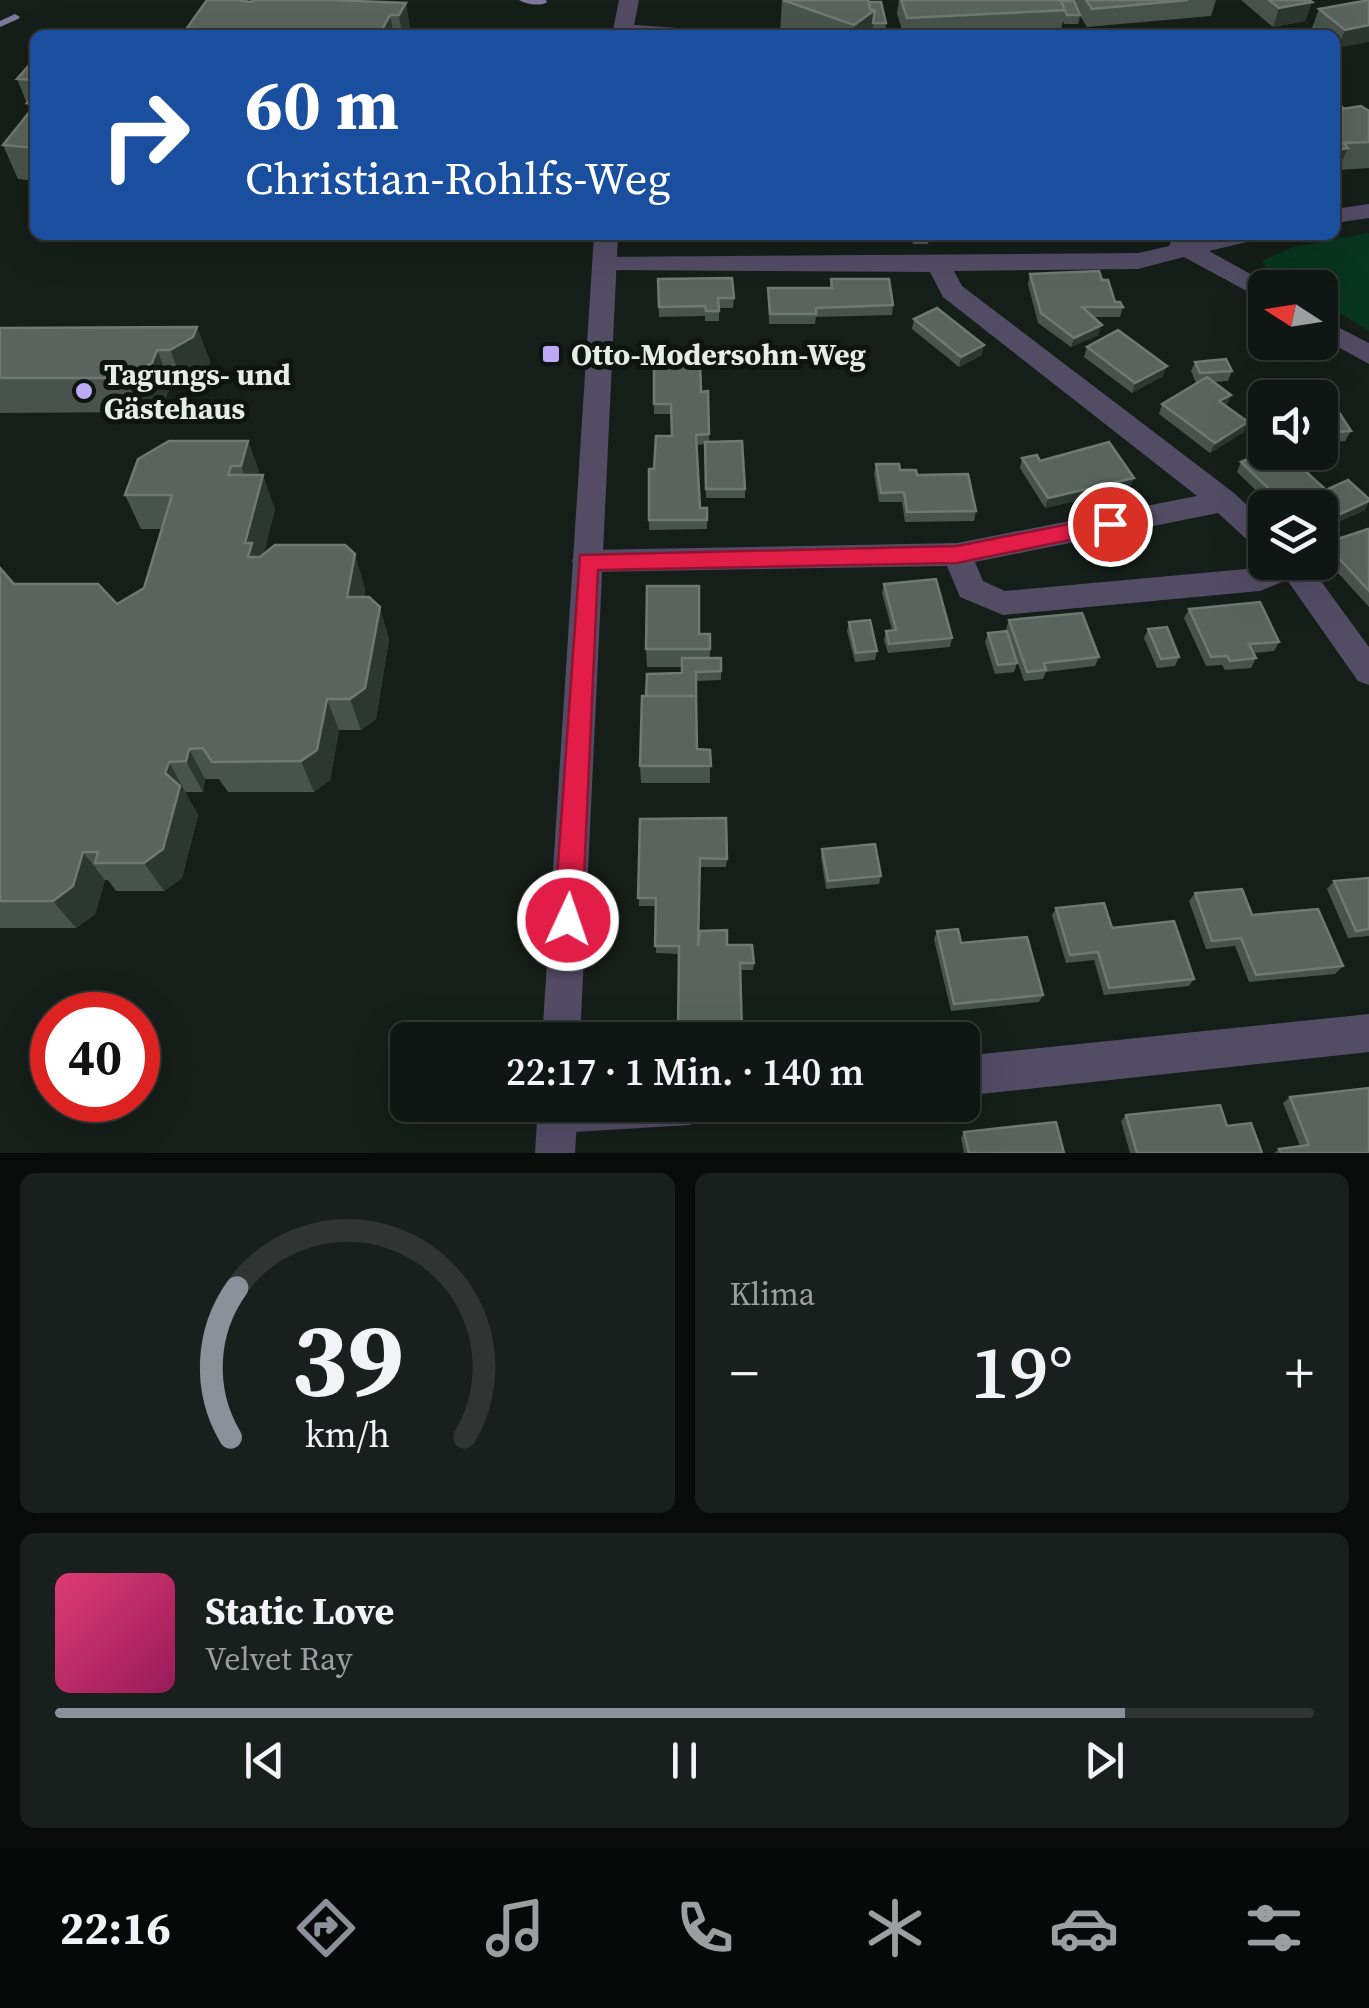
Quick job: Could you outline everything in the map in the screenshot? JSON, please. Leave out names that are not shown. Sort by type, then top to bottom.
[{"type":"street","points":[[623,30],[629,0]]},
{"type":"street","points":[[1340,215],[1369,211]]},
{"type":"street","points":[[1171,240],[1248,282]]},
{"type":"street","points":[[562,1022],[605,248],[938,264],[1138,260],[1228,240]]},
{"type":"street","points":[[938,264],[952,290],[1248,524]]},
{"type":"street","points":[[1338,337],[1369,355]]},
{"type":"street","points":[[588,562],[957,554],[1224,502]]},
{"type":"street","points":[[957,554],[970,589],[1004,603],[1249,580]]},
{"type":"street","points":[[1303,580],[1369,672]]},
{"type":"street","points":[[980,1074],[1369,1033]]},
{"type":"green space","points":[[1369,233],[1369,331],[1338,312],[1338,270],[1269,270],[1262,261],[1293,247]]},
{"type":"building","points":[[207,0],[406,3],[399,15],[390,15],[382,30],[187,28]]},
{"type":"building","points":[[783,0],[868,0],[870,9],[875,10],[854,25]]},
{"type":"building","points":[[901,0],[1060,0],[1066,10],[907,18]]},
{"type":"building","points":[[1086,0],[1188,0],[1092,9]]},
{"type":"building","points":[[1269,0],[1309,0],[1312,2],[1279,8]]},
{"type":"building","points":[[1369,0],[1369,25],[1345,30],[1319,9]]},
{"type":"building","points":[[1061,1],[1074,1],[1080,15],[1067,15]]},
{"type":"building","points":[[869,2],[881,2],[886,23],[873,23],[875,10],[870,9]]},
{"type":"building","points":[[30,64],[30,80],[17,79]]},
{"type":"building","points":[[1361,106],[1369,111],[1369,142],[1344,143],[1348,148],[1340,149],[1340,109]]},
{"type":"building","points":[[30,111],[30,148],[3,145]]},
{"type":"building","points":[[1099,271],[1102,280],[1108,280],[1115,302],[1123,307],[1082,307],[1102,325],[1074,338],[1041,313],[1030,274]]},
{"type":"building","points":[[732,278],[734,298],[718,298],[719,311],[706,311],[705,306],[659,307],[658,279]]},
{"type":"building","points":[[831,279],[889,279],[893,305],[816,308],[816,314],[770,314],[768,288],[832,288]]},
{"type":"building","points":[[937,308],[984,345],[961,357],[914,319]]},
{"type":"building","points":[[197,327],[193,337],[170,350],[157,350],[152,363],[125,378],[0,378],[0,328]]},
{"type":"building","points":[[1118,330],[1167,366],[1135,383],[1087,347]]},
{"type":"building","points":[[1226,359],[1232,371],[1200,373],[1195,362]]},
{"type":"building","points":[[654,360],[700,360],[701,392],[708,391],[709,434],[696,435],[700,508],[707,508],[707,520],[649,520],[649,469],[654,469],[656,436],[672,436],[671,404],[654,404]]},
{"type":"building","points":[[1207,377],[1231,395],[1219,401],[1248,422],[1215,443],[1162,404]]},
{"type":"building","points":[[1338,411],[1351,431],[1338,432]]},
{"type":"building","points":[[169,441],[248,441],[241,466],[231,466],[228,475],[263,475],[245,543],[252,543],[248,557],[260,557],[275,545],[345,545],[355,554],[347,597],[369,597],[380,607],[365,688],[350,699],[327,699],[317,750],[301,761],[212,762],[203,748],[189,749],[186,761],[169,762],[165,773],[180,786],[163,849],[144,863],[95,863],[98,852],[83,852],[73,886],[53,901],[0,901],[0,568],[14,584],[98,584],[117,604],[144,588],[172,495],[125,495],[138,459]]},
{"type":"building","points":[[742,441],[745,489],[706,489],[705,442]]},
{"type":"building","points":[[1109,442],[1134,478],[1048,498],[1022,458],[1037,455],[1040,461]]},
{"type":"building","points":[[876,464],[899,464],[900,470],[916,470],[917,475],[968,474],[976,511],[907,512],[904,492],[881,493]]},
{"type":"building","points":[[1249,470],[1304,470],[1326,490],[1270,490]]},
{"type":"building","points":[[1348,480],[1369,501],[1338,515],[1338,490],[1326,490]]},
{"type":"building","points":[[1369,530],[1369,591],[1338,557],[1338,539]]},
{"type":"building","points":[[936,579],[952,638],[889,644],[886,631],[896,630],[884,584]]},
{"type":"building","points":[[647,586],[699,586],[699,634],[710,634],[710,649],[646,649]]},
{"type":"building","points":[[1260,602],[1279,642],[1249,644],[1256,658],[1230,661],[1227,656],[1211,657],[1189,609]]},
{"type":"building","points":[[1082,613],[1099,657],[1044,663],[1046,670],[1027,672],[1009,620]]},
{"type":"building","points":[[870,620],[877,651],[856,653],[849,622]]},
{"type":"building","points":[[1167,627],[1179,657],[1161,659],[1148,629]]},
{"type":"building","points":[[1007,631],[1017,663],[998,665],[988,633]]},
{"type":"building","points":[[682,658],[721,658],[721,671],[696,672],[696,696],[646,696],[647,674],[682,673]]},
{"type":"building","points":[[642,696],[696,696],[697,749],[710,750],[711,766],[640,766]]},
{"type":"building","points":[[726,818],[727,859],[700,858],[698,946],[700,931],[727,930],[727,945],[752,945],[754,963],[740,963],[742,1022],[678,1022],[679,946],[655,946],[656,898],[638,898],[640,819]]},
{"type":"building","points":[[875,844],[881,876],[828,881],[822,849]]},
{"type":"building","points":[[1369,878],[1369,929],[1356,931],[1334,881]]},
{"type":"building","points":[[1242,889],[1252,915],[1318,909],[1343,966],[1256,975],[1241,938],[1212,941],[1195,893]]},
{"type":"building","points":[[1104,903],[1112,928],[1174,921],[1194,979],[1109,988],[1098,952],[1070,955],[1056,908]]},
{"type":"building","points":[[958,929],[961,943],[1027,937],[1043,995],[954,1004],[937,931]]},
{"type":"building","points":[[1369,1088],[1369,1153],[1281,1153],[1279,1149],[1309,1145],[1290,1097]]},
{"type":"building","points":[[1220,1105],[1227,1126],[1251,1123],[1262,1153],[1137,1153],[1126,1115]]},
{"type":"building","points":[[1056,1122],[1064,1153],[969,1153],[964,1132]]},
{"type":"waterway","points":[[523,0],[543,2]]},
{"type":"waterway","points":[[0,24],[15,17]]},
{"type":"place","name":"Otto-Modersohn-Weg","points":[[551,354]]},
{"type":"place","name":"Tagungs- und Gästehaus","points":[[84,391]]},
{"type":"route","points":[[568,920],[588,562],[957,554],[1110,524]]}]
